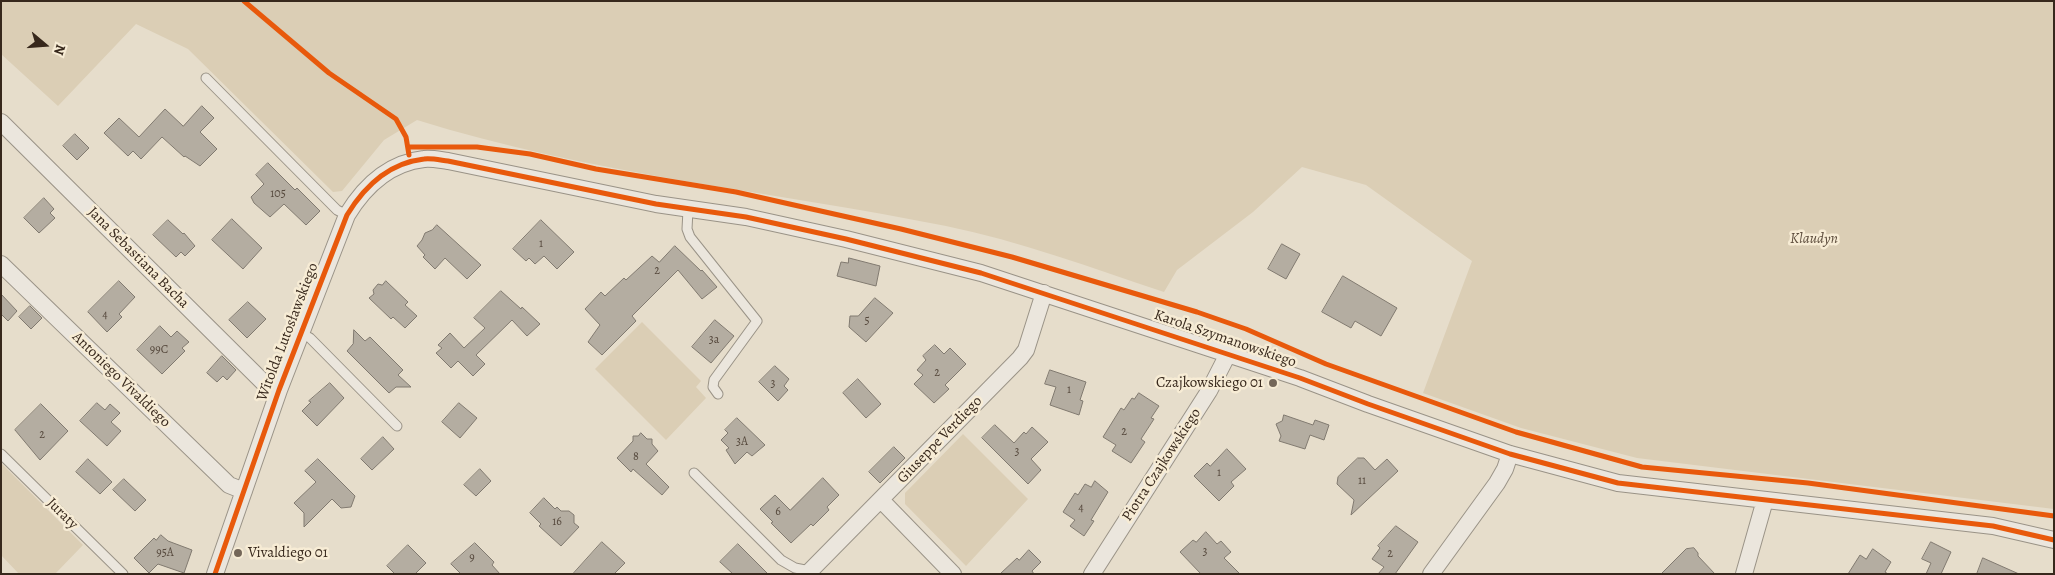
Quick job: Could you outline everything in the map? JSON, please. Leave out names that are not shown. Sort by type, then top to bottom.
[{"type":"street","name":"Jana Sebastiana Bacha","points":[[1,122],[264,383],[279,390]]},
{"type":"street","name":"Witolda Lutosławskiego","points":[[215,574],[279,390],[347,215],[363,191],[382,175],[397,167],[425,159],[448,160]]},
{"type":"street","name":"Karola Szymanowskiego","points":[[448,160],[688,210],[746,217],[846,238],[981,272],[1300,378],[1510,454],[1618,483],[1993,526],[2054,540]]},
{"type":"street","name":"Antoniego Vivaldiego","points":[[1,264],[228,485],[244,491]]},
{"type":"street","name":"Giuseppe Verdiego","points":[[810,571],[1020,358],[1026,350],[1044,293]]},
{"type":"street","name":"Piotra Czajkowskiego","points":[[1092,574],[1209,391],[1228,354]]},
{"type":"street","points":[[1431,574],[1497,483],[1506,469],[1510,454]]},
{"type":"street","points":[[881,500],[953,574]]},
{"type":"street","points":[[1744,574],[1765,500]]},
{"type":"lane","points":[[206,78],[337,210],[347,215]]},
{"type":"lane","points":[[688,210],[687,230],[690,237],[757,321],[714,380],[713,386],[718,394]]},
{"type":"lane","points":[[300,333],[310,338],[396,426]]},
{"type":"lane","name":"Juraty","points":[[1,454],[123,574]]},
{"type":"lane","points":[[694,472],[781,560],[795,568],[810,571]]},
{"type":"green space","name":"Klaudyn","points":[[1,1],[2054,1],[2054,509],[1637,458],[1521,428],[1423,393],[1472,261],[1366,185],[1302,167],[1253,212],[1177,270],[1164,292],[1056,256],[974,232],[614,168],[482,139],[417,120],[384,140],[342,191],[333,192],[188,49],[136,24],[58,106],[1,54]]},
{"type":"green space","points":[[642,322],[701,381],[696,387],[706,398],[666,440],[595,369]]},
{"type":"green space","points":[[963,434],[1028,499],[966,566],[905,504],[905,493]]},
{"type":"green space","points":[[1,463],[83,545],[55,574],[19,574],[1,555]]},
{"type":"building","points":[[202,106],[214,118],[200,132],[217,149],[200,166],[184,157],[162,137],[141,159],[133,151],[128,156],[104,133],[119,118],[139,137],[165,109],[183,126]]},
{"type":"building","points":[[75,134],[89,148],[77,160],[63,146]]},
{"type":"building","points":[[268,163],[295,190],[297,188],[320,211],[306,225],[284,204],[270,217],[254,203],[251,197],[264,184],[256,175]]},
{"type":"building","points":[[44,198],[54,209],[50,213],[55,218],[39,233],[24,218]]},
{"type":"building","points":[[232,219],[262,248],[243,269],[212,240]]},
{"type":"building","points":[[168,220],[184,233],[195,246],[185,256],[181,252],[176,257],[153,235]]},
{"type":"building","points":[[541,220],[574,252],[557,269],[544,256],[535,264],[529,258],[526,261],[513,249]]},
{"type":"building","points":[[437,225],[481,265],[467,279],[445,258],[435,269],[423,257],[425,255],[417,246],[425,233]]},
{"type":"building","points":[[1282,244],[1300,254],[1286,279],[1268,269]]},
{"type":"building","points":[[675,246],[702,270],[717,287],[702,299],[678,270],[632,316],[636,321],[602,355],[588,342],[600,325],[585,309],[601,292],[605,296],[652,256],[659,262]]},
{"type":"building","points":[[849,258],[880,266],[876,286],[837,276],[841,262],[848,263]]},
{"type":"building","points":[[1343,276],[1397,308],[1381,336],[1355,321],[1351,328],[1322,312]]},
{"type":"building","points":[[119,281],[135,297],[119,314],[122,317],[107,332],[88,312]]},
{"type":"building","points":[[386,281],[408,302],[405,305],[417,316],[405,328],[393,317],[391,319],[369,298],[374,294],[373,290],[378,284],[382,285]]},
{"type":"building","points":[[501,291],[540,324],[527,336],[512,320],[476,355],[485,364],[473,376],[458,361],[451,368],[436,353],[442,348],[438,345],[450,333],[464,348],[485,328],[474,318]]},
{"type":"building","points":[[1,294],[17,311],[8,321],[1,314]]},
{"type":"building","points":[[875,298],[893,313],[866,342],[849,327],[850,316],[858,316]]},
{"type":"building","points":[[248,302],[266,319],[247,338],[229,320]]},
{"type":"building","points":[[30,306],[42,318],[31,329],[19,317]]},
{"type":"building","points":[[715,320],[734,336],[711,363],[692,347]]},
{"type":"building","points":[[160,326],[171,337],[177,331],[189,342],[182,348],[185,351],[162,374],[137,350]]},
{"type":"building","points":[[354,330],[365,341],[370,337],[403,370],[398,375],[411,387],[396,387],[389,393],[347,351],[353,344]]},
{"type":"building","points":[[935,345],[944,354],[950,348],[966,364],[945,385],[949,389],[934,403],[914,384],[923,375],[917,370],[926,360],[923,356]]},
{"type":"building","points":[[222,356],[236,370],[227,380],[223,376],[217,382],[207,373]]},
{"type":"building","points":[[775,366],[789,379],[784,386],[788,390],[778,401],[759,382]]},
{"type":"building","points":[[1050,370],[1086,382],[1080,400],[1083,401],[1079,415],[1050,405],[1056,387],[1045,384]]},
{"type":"building","points":[[858,379],[881,404],[866,418],[843,393]]},
{"type":"building","points":[[330,383],[344,398],[317,426],[302,411],[311,402],[309,401]]},
{"type":"building","points":[[1139,393],[1159,406],[1151,418],[1154,419],[1141,439],[1145,442],[1131,463],[1112,451],[1116,445],[1103,437],[1121,408],[1124,410],[1132,398],[1134,399]]},
{"type":"building","points":[[97,403],[105,410],[110,404],[120,413],[111,422],[121,431],[107,446],[80,421]]},
{"type":"building","points":[[459,403],[477,418],[460,438],[442,422]]},
{"type":"building","points":[[41,404],[68,431],[40,460],[15,430]]},
{"type":"building","points":[[1284,415],[1313,425],[1315,420],[1329,425],[1324,440],[1310,435],[1305,449],[1279,441],[1281,436],[1276,424],[1282,421]]},
{"type":"building","points":[[737,418],[765,445],[752,456],[747,452],[735,464],[726,450],[729,448],[721,440],[728,433],[725,430]]},
{"type":"building","points":[[995,425],[1014,443],[1024,432],[1026,434],[1032,427],[1048,442],[1031,459],[1041,470],[1028,484],[982,438]]},
{"type":"building","points":[[641,433],[647,439],[652,439],[652,444],[658,451],[646,464],[669,487],[662,495],[633,469],[631,472],[617,458],[633,441],[633,436],[638,436]]},
{"type":"building","points":[[383,437],[394,449],[372,470],[361,459]]},
{"type":"building","points":[[894,447],[905,458],[880,483],[869,472]]},
{"type":"building","points":[[1227,449],[1246,469],[1231,482],[1234,486],[1219,501],[1194,476],[1207,463],[1210,466]]},
{"type":"building","points":[[1358,458],[1364,458],[1375,470],[1387,459],[1398,471],[1351,515],[1354,500],[1337,484],[1338,477]]},
{"type":"building","points":[[88,459],[112,482],[100,494],[76,472]]},
{"type":"building","points":[[318,459],[355,496],[351,507],[341,508],[332,499],[304,527],[304,513],[294,503],[316,482],[305,471]]},
{"type":"building","points":[[480,469],[491,481],[476,496],[464,485]]},
{"type":"building","points":[[823,478],[839,495],[827,507],[829,510],[813,526],[811,524],[791,543],[760,509],[775,495],[790,510]]},
{"type":"building","points":[[124,479],[146,500],[135,511],[113,490]]},
{"type":"building","points":[[1095,481],[1108,492],[1091,520],[1094,521],[1084,536],[1070,526],[1075,520],[1063,512],[1075,493],[1078,495],[1085,484],[1091,487]]},
{"type":"building","points":[[544,498],[555,509],[557,507],[561,511],[569,511],[574,515],[574,523],[579,527],[561,546],[539,526],[541,524],[530,513]]},
{"type":"building","points":[[1396,526],[1418,542],[1395,574],[1378,574],[1384,567],[1372,559],[1380,548],[1378,546]]},
{"type":"building","points":[[1206,532],[1217,544],[1221,541],[1231,552],[1224,558],[1240,574],[1201,574],[1180,552],[1193,540],[1196,542]]},
{"type":"building","points":[[161,535],[168,541],[192,550],[184,573],[158,564],[149,573],[134,558],[154,538],[156,540]]},
{"type":"building","points":[[602,542],[625,563],[614,574],[573,574]]},
{"type":"building","points":[[1931,542],[1951,552],[1941,574],[1926,574],[1931,563],[1922,559]]},
{"type":"building","points":[[475,543],[494,562],[492,565],[500,574],[461,574],[451,564]]},
{"type":"building","points":[[738,544],[768,574],[733,574],[720,562]]},
{"type":"building","points":[[408,545],[426,563],[415,574],[395,574],[387,566]]},
{"type":"building","points":[[1694,548],[1698,556],[1715,574],[1661,574],[1686,549]]},
{"type":"building","points":[[1873,549],[1891,562],[1885,572],[1888,574],[1848,574],[1860,555],[1866,559]]},
{"type":"building","points":[[1029,550],[1041,562],[1032,571],[1034,574],[1000,574],[1017,558],[1019,560]]},
{"type":"building","points":[[1983,558],[2019,574],[1977,574]]},
{"type":"cycle path","points":[[244,1],[329,73],[396,119],[406,137],[409,155]]},
{"type":"cycle path","points":[[408,147],[477,147],[530,154],[596,169],[736,192],[901,229],[1012,257],[1197,312],[1246,329],[1326,364],[1516,432],[1642,467],[1808,483],[2054,516]]},
{"type":"cycle path","points":[[215,574],[279,390],[347,215],[361,195],[379,178],[411,161],[427,159],[448,161],[656,204],[746,217],[846,239],[981,273],[1300,378],[1510,454],[1618,483],[1993,526],[2054,540]]},
{"type":"place","name":"Czajkowskiego 01","points":[[1273,383]]},
{"type":"place","name":"Vivaldiego 01","points":[[238,553]]}]
